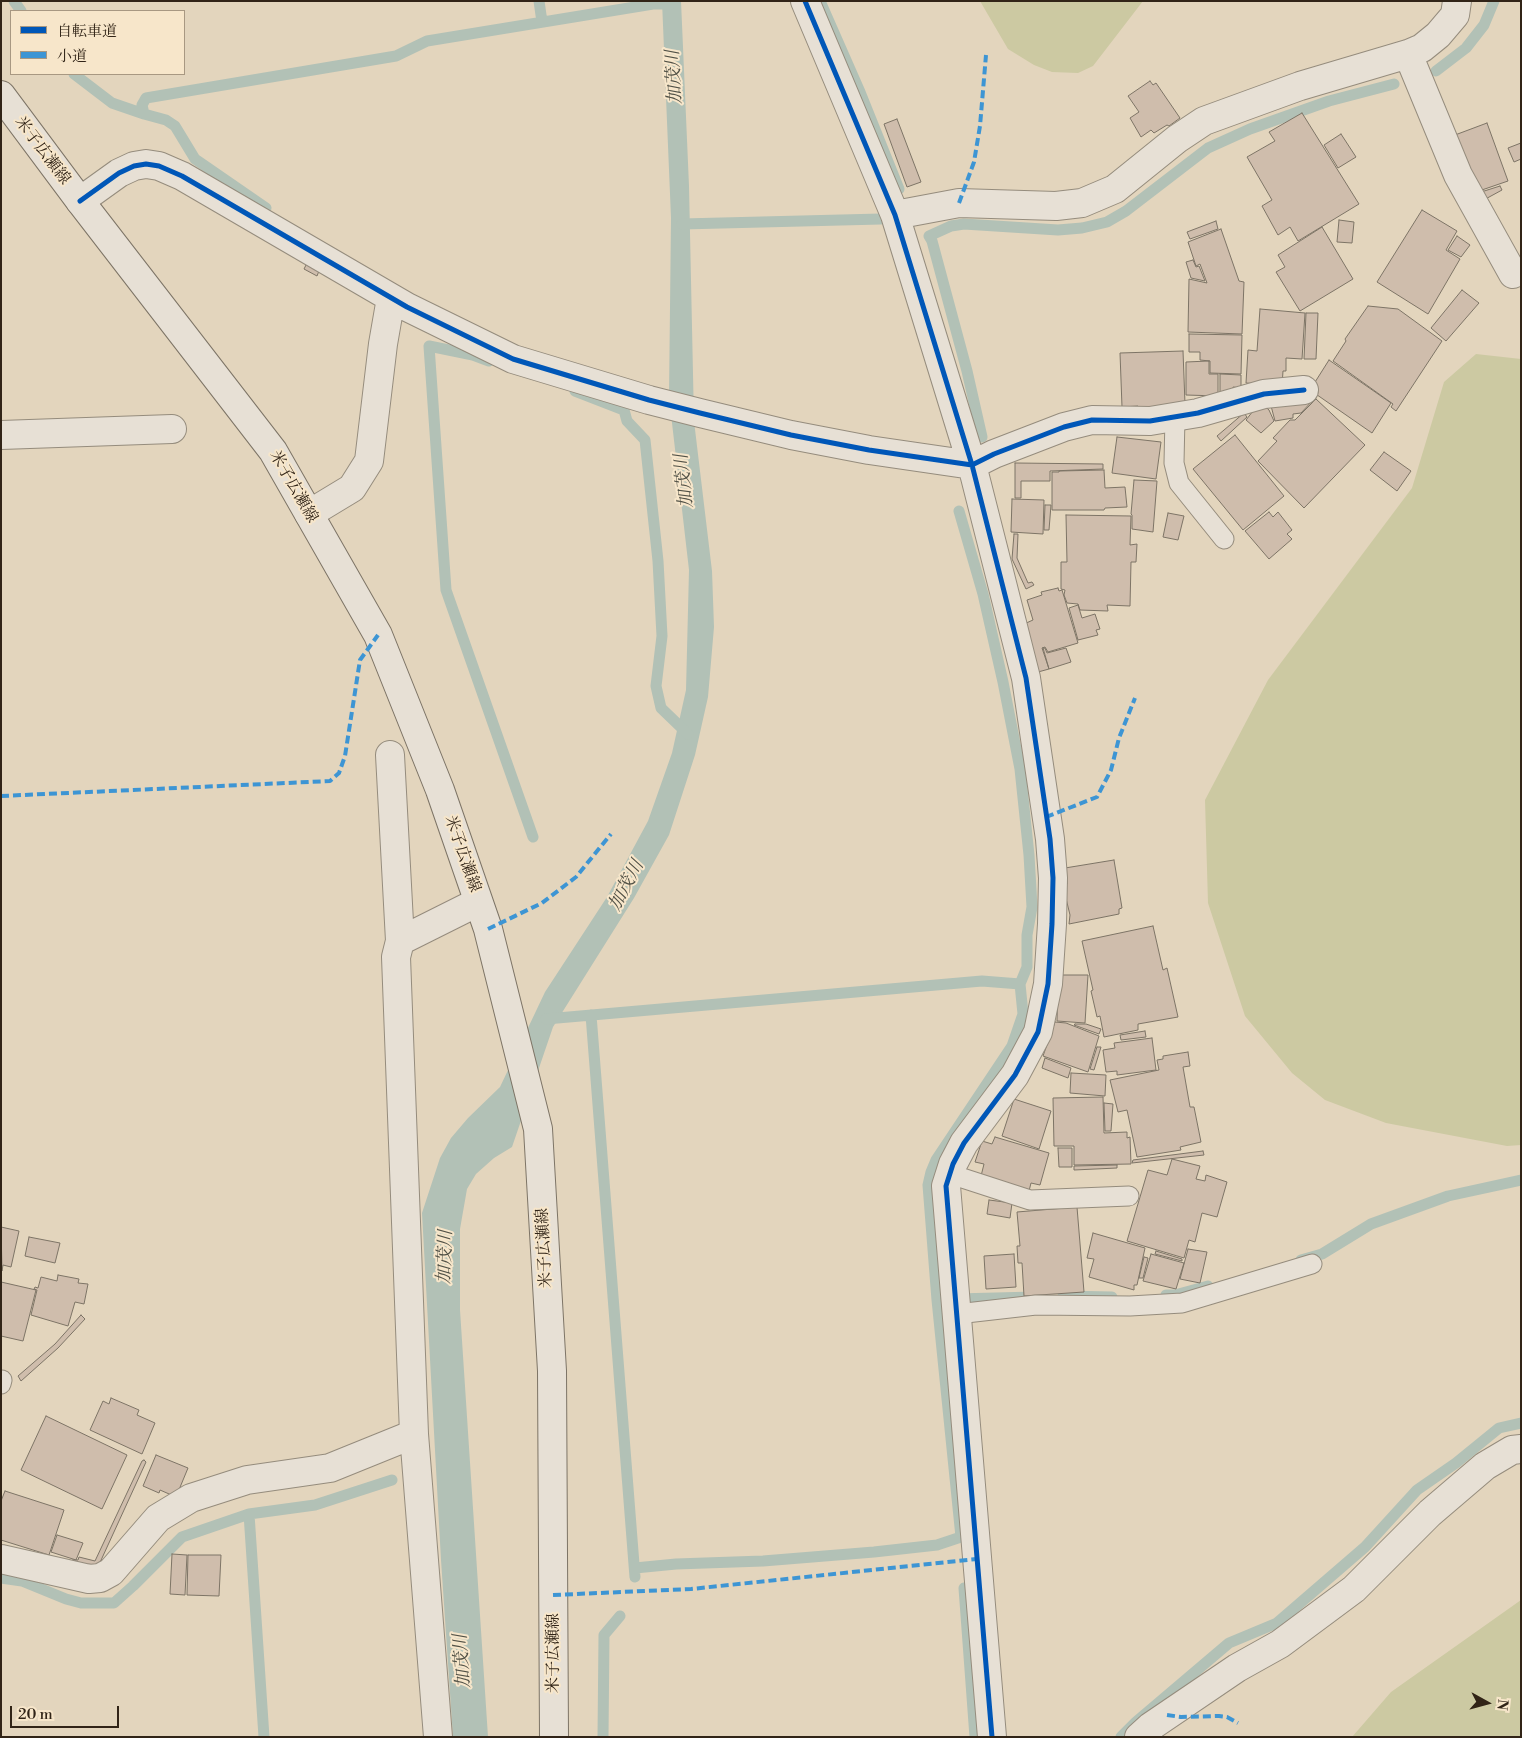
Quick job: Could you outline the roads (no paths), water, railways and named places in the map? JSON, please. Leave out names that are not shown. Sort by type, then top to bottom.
[{"type":"street","points":[[805,1],[895,215],[972,465],[1026,678],[1050,839],[1053,878],[1052,924],[1048,984],[1038,1032],[1014,1075],[964,1143],[953,1164],[946,1186],[992,1737]]},
{"type":"street","points":[[895,215],[959,203],[1056,206],[1082,203],[1115,189],[1177,140],[1204,122],[1300,86],[1408,54],[1422,48],[1438,35],[1456,15],[1457,1]]},
{"type":"street","points":[[1408,54],[1458,175],[1513,274]]},
{"type":"street","name":"米子広瀬線","points":[[1,95],[80,201],[273,451],[378,635],[440,790],[488,929],[538,1129],[552,1371],[554,1737]]},
{"type":"street","points":[[80,201],[119,173],[134,166],[146,164],[158,166],[182,176],[391,298],[513,359],[648,400],[800,437],[869,450],[972,465],[994,454],[1064,427],[1092,420],[1150,421],[1198,413],[1264,394],[1304,390]]},
{"type":"street","points":[[309,514],[352,488],[369,460],[383,344],[391,298]]},
{"type":"street","points":[[1,435],[172,429]]},
{"type":"street","points":[[390,755],[400,941],[396,957],[414,1434],[438,1737]]},
{"type":"street","points":[[400,941],[478,902]]},
{"type":"street","points":[[1,1559],[89,1579],[100,1578],[111,1572],[158,1518],[191,1498],[247,1480],[330,1468],[414,1434]]},
{"type":"street","points":[[1139,1737],[1150,1727],[1237,1668],[1280,1644],[1354,1589],[1430,1513],[1485,1466],[1512,1450],[1521,1449]]},
{"type":"lane","points":[[1175,417],[1174,463],[1179,482],[1224,539]]},
{"type":"lane","points":[[950,1174],[1030,1200],[1129,1196]]},
{"type":"lane","points":[[957,1314],[1036,1305],[1130,1306],[1182,1304],[1312,1264]]},
{"type":"water","name":"加茂川","points":[[662,1],[681,1],[689,186],[694,421],[712,571],[714,627],[708,697],[695,755],[669,835],[634,898],[553,1027],[512,1147],[494,1158],[476,1174],[467,1189],[460,1229],[460,1310],[488,1737],[453,1737],[441,1560],[422,1213],[440,1158],[451,1138],[468,1118],[500,1087],[545,992],[607,897],[648,821],[672,753],[686,690],[689,570],[669,397],[671,218]]},
{"type":"waterway","points":[[14,1],[20,10]]},
{"type":"waterway","points":[[539,1],[542,22]]},
{"type":"waterway","points":[[820,1],[860,92],[899,189]]},
{"type":"waterway","points":[[1436,71],[1466,48],[1484,25],[1494,1]]},
{"type":"waterway","points":[[75,75],[112,103],[144,114],[142,105],[146,98],[396,56],[427,41],[653,4],[671,4]]},
{"type":"waterway","points":[[982,437],[967,371],[932,241],[929,236],[951,226],[964,224],[1058,230],[1082,228],[1107,222],[1126,211],[1208,148],[1250,129],[1329,101],[1394,84]]},
{"type":"waterway","points":[[144,114],[166,120],[175,126],[195,159],[266,208]]},
{"type":"waterway","points":[[682,224],[881,219]]},
{"type":"waterway","points":[[489,361],[473,355],[429,346],[446,590],[533,837]]},
{"type":"waterway","points":[[575,391],[624,410],[627,421],[645,440],[658,561],[662,636],[656,686],[661,708],[688,734]]},
{"type":"waterway","points":[[635,1568],[676,1564],[763,1561],[874,1552],[937,1545],[961,1537],[937,1300],[928,1185],[936,1160],[1012,1046],[1023,1014],[1020,984],[1027,967],[1027,935],[1032,907],[1029,855],[1020,769],[983,594],[959,511]]},
{"type":"waterway","points":[[546,1019],[982,981],[1020,984]]},
{"type":"waterway","points":[[591,1015],[635,1577]]},
{"type":"waterway","points":[[1301,1260],[1322,1254],[1371,1224],[1448,1196],[1521,1180]]},
{"type":"waterway","points":[[1166,1295],[1175,1295],[1208,1286]]},
{"type":"waterway","points":[[1063,1296],[1112,1297]]},
{"type":"waterway","points":[[956,1299],[1035,1297]]},
{"type":"waterway","points":[[1121,1737],[1229,1643],[1277,1623],[1365,1547],[1417,1490],[1456,1463],[1499,1428],[1521,1423]]},
{"type":"waterway","points":[[1,1578],[22,1581],[81,1603],[114,1603],[182,1537],[249,1514],[315,1505],[392,1480]]},
{"type":"waterway","points":[[249,1514],[264,1737]]},
{"type":"waterway","points":[[964,1588],[975,1737]]},
{"type":"waterway","points":[[603,1737],[604,1635],[620,1616]]}]
